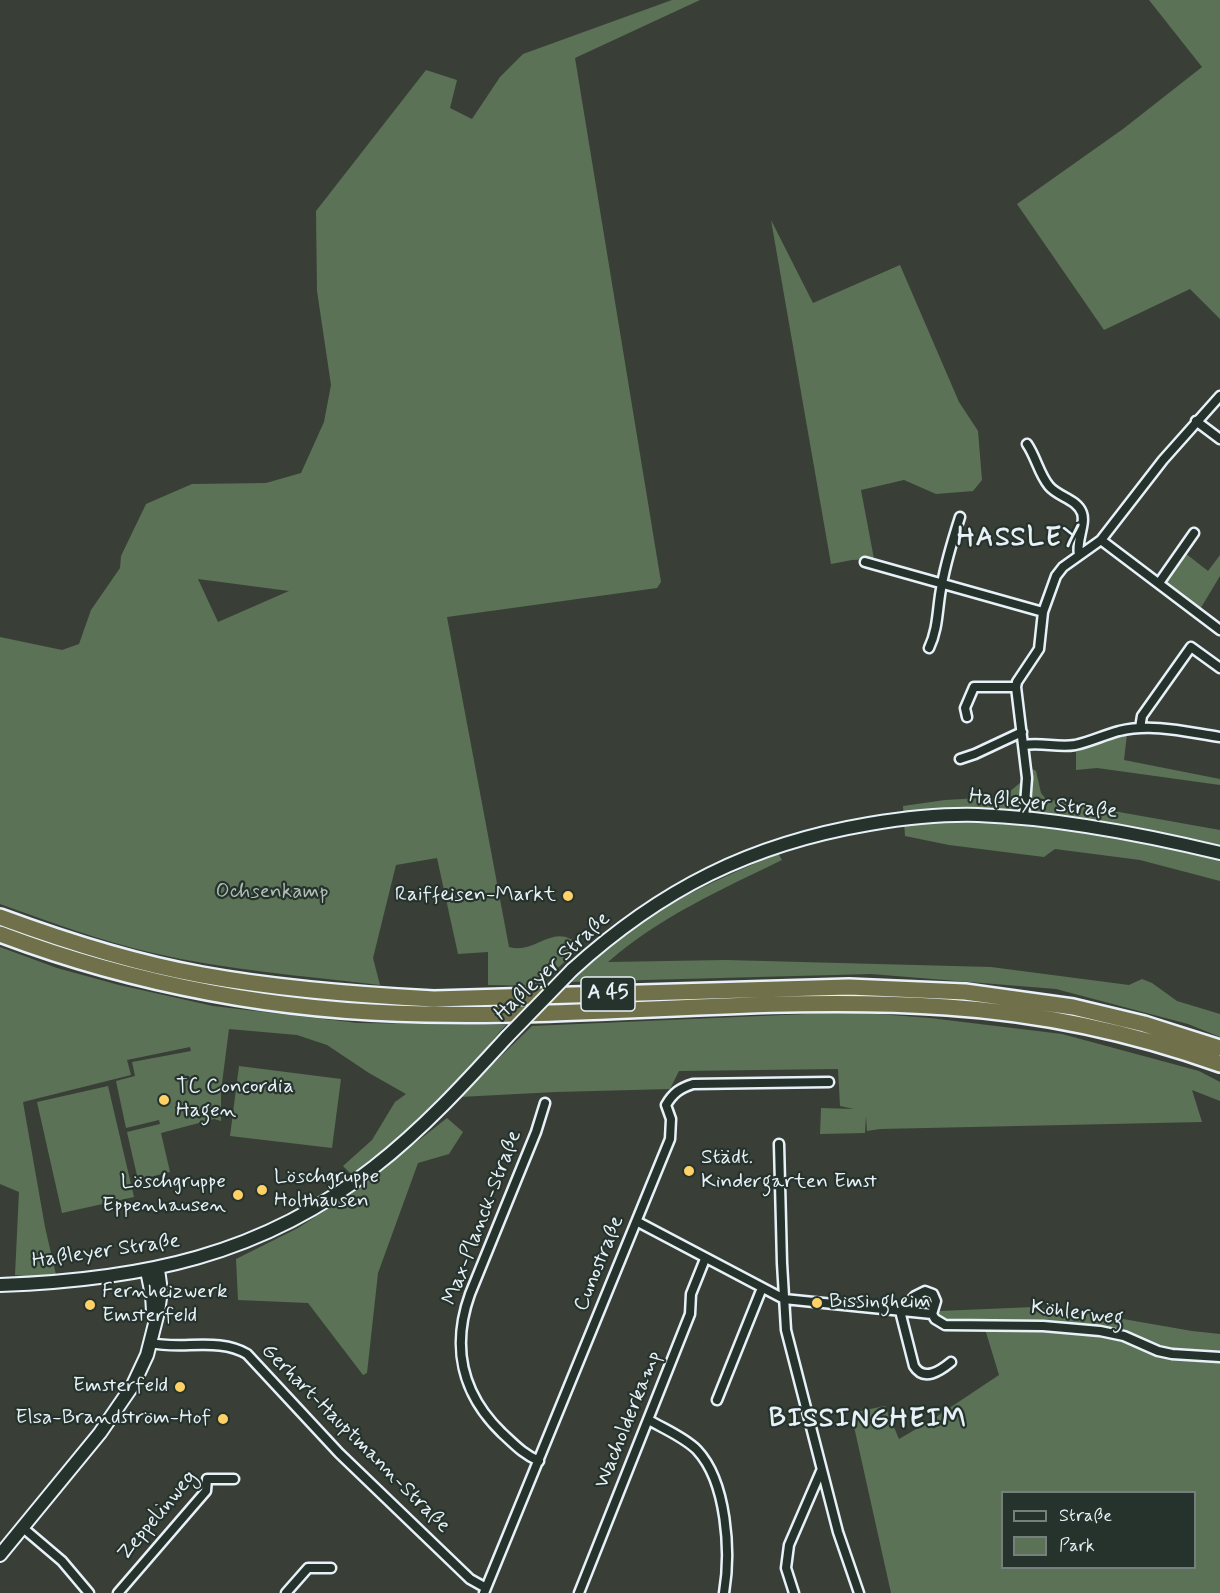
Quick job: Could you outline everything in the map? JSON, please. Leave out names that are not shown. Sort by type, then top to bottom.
[{"type":"highway","name":"A 45","points":[[0,916],[90,947],[201,975],[368,996],[434,999],[849,987],[964,992],[1072,1007],[1154,1027],[1220,1048]]},
{"type":"highway","name":"A 45","points":[[0,934],[85,963],[170,984],[238,998],[337,1010],[427,1014],[838,1003],[949,1007],[1070,1024],[1126,1036],[1220,1064]]},
{"type":"highway","points":[[1196,1056],[1220,1073]]},
{"type":"main road","name":"Haßleyer Straße","points":[[0,1285],[81,1280],[152,1270],[236,1246],[276,1230],[303,1215],[344,1190],[375,1167],[436,1112],[572,970],[620,929],[661,900],[712,872],[776,845],[831,830],[910,818],[976,815],[1024,818],[1136,835],[1220,853]]},
{"type":"main road","points":[[0,1555],[81,1456],[128,1394],[140,1372],[151,1343],[161,1291],[152,1270]]},
{"type":"street","points":[[1024,818],[1027,778],[1016,687],[1039,649],[1042,612],[1056,576],[1062,567],[1101,540],[1197,421],[1220,396]]},
{"type":"street","points":[[1197,421],[1220,439]]},
{"type":"street","points":[[1027,444],[1036,457],[1048,485],[1082,511],[1083,517],[1077,547],[1079,555]]},
{"type":"street","points":[[928,648],[936,633],[942,584],[960,516]]},
{"type":"street","points":[[1159,584],[1194,533]]},
{"type":"street","points":[[1101,540],[1220,630]]},
{"type":"street","points":[[865,562],[1042,612]]},
{"type":"street","points":[[1140,728],[1142,716],[1191,647],[1220,668]]},
{"type":"street","points":[[967,717],[964,708],[974,687],[1016,687]]},
{"type":"street","points":[[1024,745],[1038,743],[1062,747],[1077,745],[1119,731],[1161,727],[1220,737]]},
{"type":"street","points":[[960,759],[1022,732]]},
{"type":"street","name":"Cunostraße","points":[[485,1591],[638,1222],[670,1139],[671,1119],[666,1105],[671,1097],[681,1088],[693,1084],[829,1082]]},
{"type":"street","name":"Max-Planck-Straße","points":[[539,1461],[528,1456],[515,1445],[480,1408],[463,1368],[461,1332],[467,1302],[536,1132],[545,1103]]},
{"type":"street","points":[[779,1144],[786,1330],[838,1532],[860,1593]]},
{"type":"street","name":"Köhlerweg","points":[[638,1222],[784,1299],[932,1314],[935,1319],[945,1325],[1042,1326],[1100,1331],[1124,1336],[1158,1351],[1220,1357]]},
{"type":"street","name":"Wacholderkamp","points":[[579,1593],[690,1314],[691,1294],[705,1259]]},
{"type":"street","points":[[717,1400],[762,1288]]},
{"type":"street","points":[[932,1314],[936,1301],[933,1294],[925,1291],[915,1296],[900,1311],[914,1366],[918,1373],[925,1375],[942,1370],[951,1362]]},
{"type":"street","name":"Gerhart-Hauptmann-Straße","points":[[151,1343],[177,1346],[227,1346],[238,1349],[256,1361],[339,1453],[485,1591]]},
{"type":"street","points":[[649,1420],[693,1447],[708,1467],[719,1494],[727,1531],[724,1593]]},
{"type":"street","points":[[794,1593],[786,1568],[789,1545],[821,1471]]},
{"type":"street","name":"Zeppelinweg","points":[[118,1593],[206,1491],[207,1479],[234,1479]]},
{"type":"street","points":[[22,1527],[62,1561],[89,1593]]},
{"type":"street","points":[[286,1593],[308,1568],[331,1568]]},
{"type":"green space","name":"Ochsenkamp","points":[[672,0],[700,0],[575,58],[661,582],[657,588],[447,617],[509,947],[519,948],[562,936],[571,939],[581,947],[538,986],[488,985],[488,952],[458,954],[437,858],[396,865],[373,958],[380,985],[181,959],[95,937],[0,904],[0,637],[62,650],[79,644],[91,610],[120,568],[121,556],[146,504],[192,484],[266,483],[301,473],[324,422],[331,385],[317,291],[316,211],[426,70],[457,80],[450,108],[472,119],[500,77],[523,54]],"holes":[[[198,579],[289,591],[218,622]]]},
{"type":"green space","points":[[1149,0],[1220,0],[1220,319],[1190,289],[1104,330],[1017,204],[1123,129],[1202,67]]},
{"type":"green space","points":[[771,220],[813,303],[900,265],[959,402],[978,431],[982,480],[973,491],[936,494],[904,480],[861,490],[874,559],[831,564]]},
{"type":"green space","points":[[1185,553],[1208,571],[1220,555],[1220,576],[1199,611],[1166,587],[1165,583]]},
{"type":"green space","points":[[1127,734],[1124,760],[1220,779],[1220,785],[1097,768],[1076,770],[1076,749]]},
{"type":"green space","points":[[1032,769],[1036,771],[1041,793],[1046,799],[1220,830],[1220,881],[1140,860],[1055,849],[1044,857],[949,845],[905,836],[903,806],[945,800],[998,797],[1008,793]]},
{"type":"green space","points":[[778,853],[782,860],[669,918],[627,946],[608,962],[726,960],[991,967],[1129,985],[1142,979],[1152,983],[1177,1001],[1220,1014],[1220,1037],[1188,1024],[1056,989],[871,974],[570,982],[619,940],[673,903],[698,889]]},
{"type":"green space","points":[[0,947],[57,968],[119,985],[213,1006],[358,1023],[506,1025],[438,1103],[353,1176],[343,1166],[372,1140],[395,1102],[406,1094],[327,1045],[297,1035],[229,1029],[221,1091],[221,1121],[214,1119],[161,1133],[170,1172],[138,1180],[127,1132],[160,1124],[159,1120],[126,1128],[116,1081],[135,1076],[132,1062],[191,1051],[190,1047],[127,1060],[131,1075],[23,1102],[45,1227],[56,1275],[38,1277],[15,1275],[19,1192],[0,1184]]},
{"type":"green space","points":[[852,1012],[930,1018],[1062,1034],[1199,1071],[1220,1082],[1220,1101],[1192,1090],[1202,1122],[867,1131],[866,1116],[865,1133],[820,1134],[821,1108],[854,1109],[840,1106],[838,1069],[679,1071],[670,1089],[459,1097],[532,1026]]},
{"type":"green space","points":[[239,1066],[341,1079],[332,1148],[230,1136]]},
{"type":"green space","points":[[108,1086],[134,1197],[62,1213],[37,1102]]},
{"type":"green space","points":[[447,1118],[463,1132],[449,1154],[418,1163],[378,1273],[367,1373],[363,1375],[308,1303],[238,1300],[236,1259],[298,1228],[351,1194]]},
{"type":"green space","points":[[1034,1307],[1220,1334],[1220,1355],[1173,1351],[1127,1334],[945,1323],[938,1314],[939,1311]]},
{"type":"green space","points":[[985,1329],[1032,1329],[1099,1336],[1220,1361],[1220,1593],[891,1593],[851,1413],[885,1406],[899,1439],[999,1375]]},
{"type":"place","name":"Raiffeisen-Markt","points":[[568,896]]},
{"type":"place","name":"TC Concordia Hagen","points":[[164,1100]]},
{"type":"place","name":"Städt. Kindergarten Emst","points":[[689,1171]]},
{"type":"place","name":"Löschgruppe Holthausen","points":[[262,1190]]},
{"type":"place","name":"Löschgruppe Eppenhausen","points":[[238,1195]]},
{"type":"place","name":"Bissingheim","points":[[817,1303]]},
{"type":"place","name":"Fernheizwerk Emsterfeld","points":[[90,1305]]},
{"type":"place","name":"Emsterfeld","points":[[180,1387]]},
{"type":"place","name":"Elsa-Brandström-Hof","points":[[223,1419]]},
{"type":"district","name":"HASSLEY","points":[[1019,539]]},
{"type":"district","name":"BISSINGHEIM","points":[[868,1420]]}]
